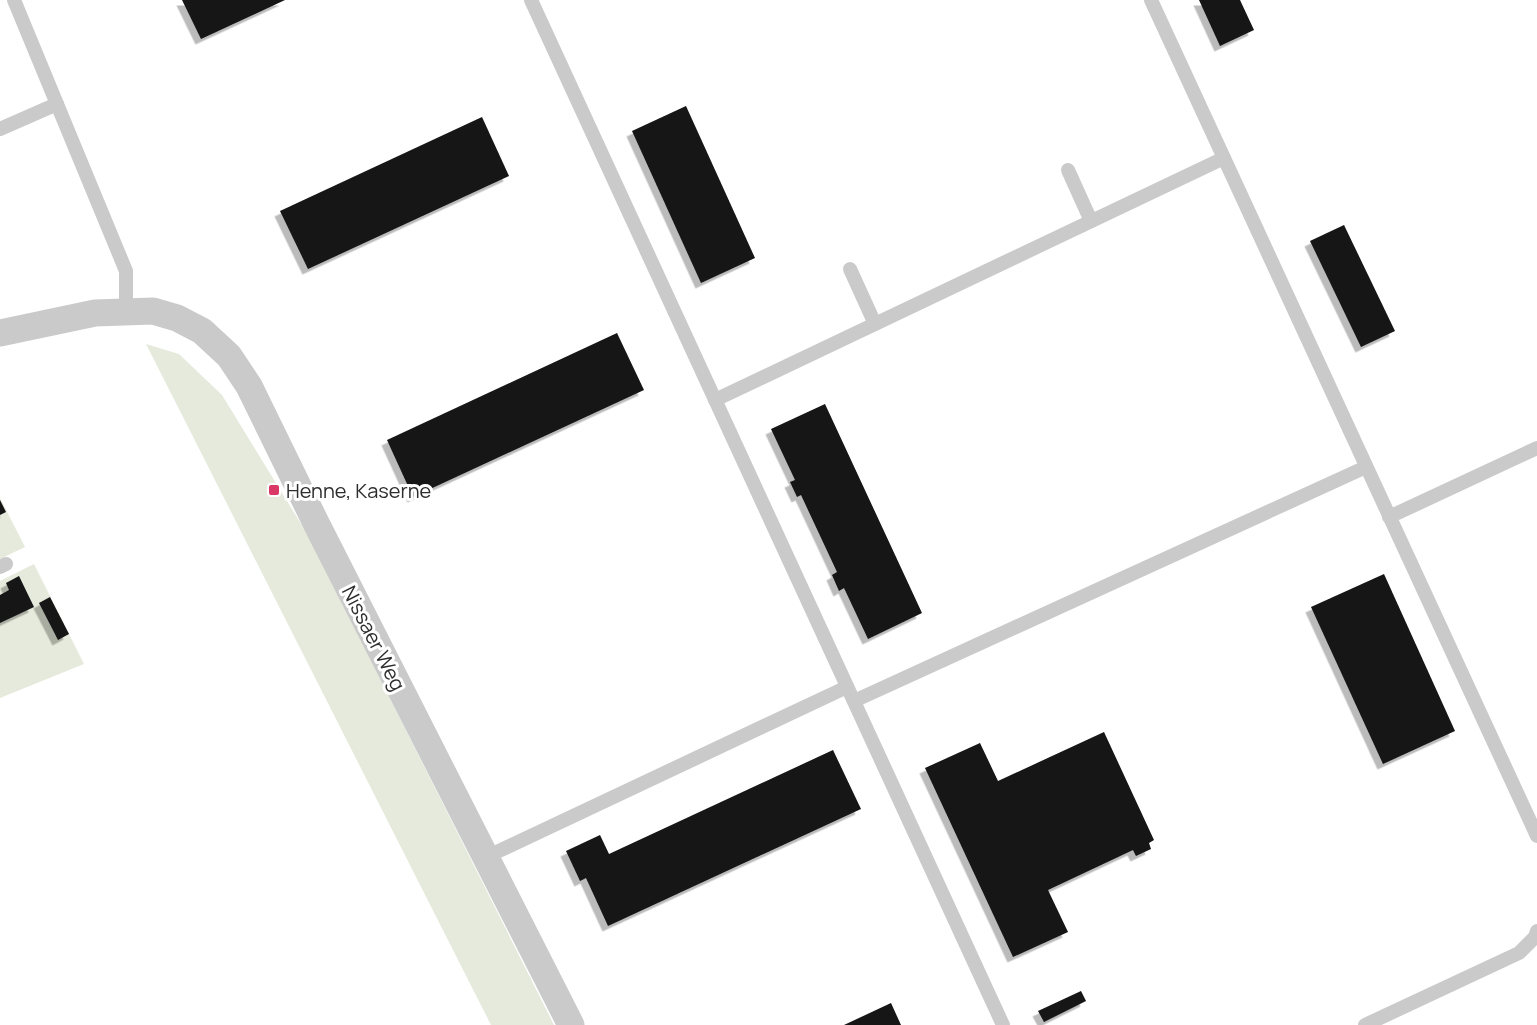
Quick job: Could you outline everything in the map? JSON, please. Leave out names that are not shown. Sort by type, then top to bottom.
[{"type":"street","name":"Nissaer Weg","points":[[0,333],[95,313],[153,311],[177,318],[202,331],[229,356],[249,386],[321,534],[571,1025]]},
{"type":"lane","points":[[14,0],[126,271],[126,312]]},
{"type":"lane","points":[[531,0],[1003,1025]]},
{"type":"lane","points":[[1151,0],[1537,836]]},
{"type":"lane","points":[[0,129],[57,104]]},
{"type":"lane","points":[[715,400],[1224,158]]},
{"type":"lane","points":[[1068,170],[1091,221]]},
{"type":"lane","points":[[850,269],[875,324]]},
{"type":"lane","points":[[1389,517],[1537,448]]},
{"type":"lane","points":[[854,701],[1366,467]]},
{"type":"lane","points":[[486,856],[847,687]]},
{"type":"lane","points":[[1365,1025],[1519,953],[1537,931]]},
{"type":"shaded area","points":[[146,344],[179,354],[222,395],[309,537],[554,1025],[491,1025]]},
{"type":"shaded area","points":[[0,498],[25,547],[0,559]]},
{"type":"shaded area","points":[[34,564],[84,664],[0,698],[0,581]]},
{"type":"building","points":[[182,0],[285,0],[201,39]]},
{"type":"building","points":[[1199,0],[1240,0],[1254,30],[1220,46]]},
{"type":"building","points":[[686,106],[755,258],[701,283],[632,131]]},
{"type":"building","points":[[482,117],[509,176],[308,269],[280,211]]},
{"type":"building","points":[[1344,225],[1395,331],[1361,347],[1310,241]]},
{"type":"building","points":[[617,333],[644,390],[413,497],[387,440]]},
{"type":"building","points":[[825,404],[922,613],[868,639],[844,588],[839,591],[832,575],[837,572],[801,495],[797,497],[790,482],[795,480],[771,429]]},
{"type":"building","points":[[0,500],[6,512],[0,515]]},
{"type":"building","points":[[1384,574],[1455,731],[1383,764],[1311,607]]},
{"type":"building","points":[[19,576],[34,607],[0,623],[0,595],[9,590],[6,583]]},
{"type":"building","points":[[50,597],[69,634],[58,640],[39,603]]},
{"type":"building","points":[[1104,732],[1154,840],[1149,843],[1151,849],[1136,856],[1133,850],[1048,890],[1068,932],[1013,957],[925,768],[980,743],[998,781]]},
{"type":"building","points":[[833,750],[861,809],[608,926],[586,878],[580,881],[566,851],[600,835],[609,854]]},
{"type":"building","points":[[1081,991],[1086,1001],[1044,1022],[1038,1011]]},
{"type":"building","points":[[891,1003],[901,1025],[844,1025]]},
{"type":"place","name":"Henne, Kaserne","points":[[274,490]]}]
